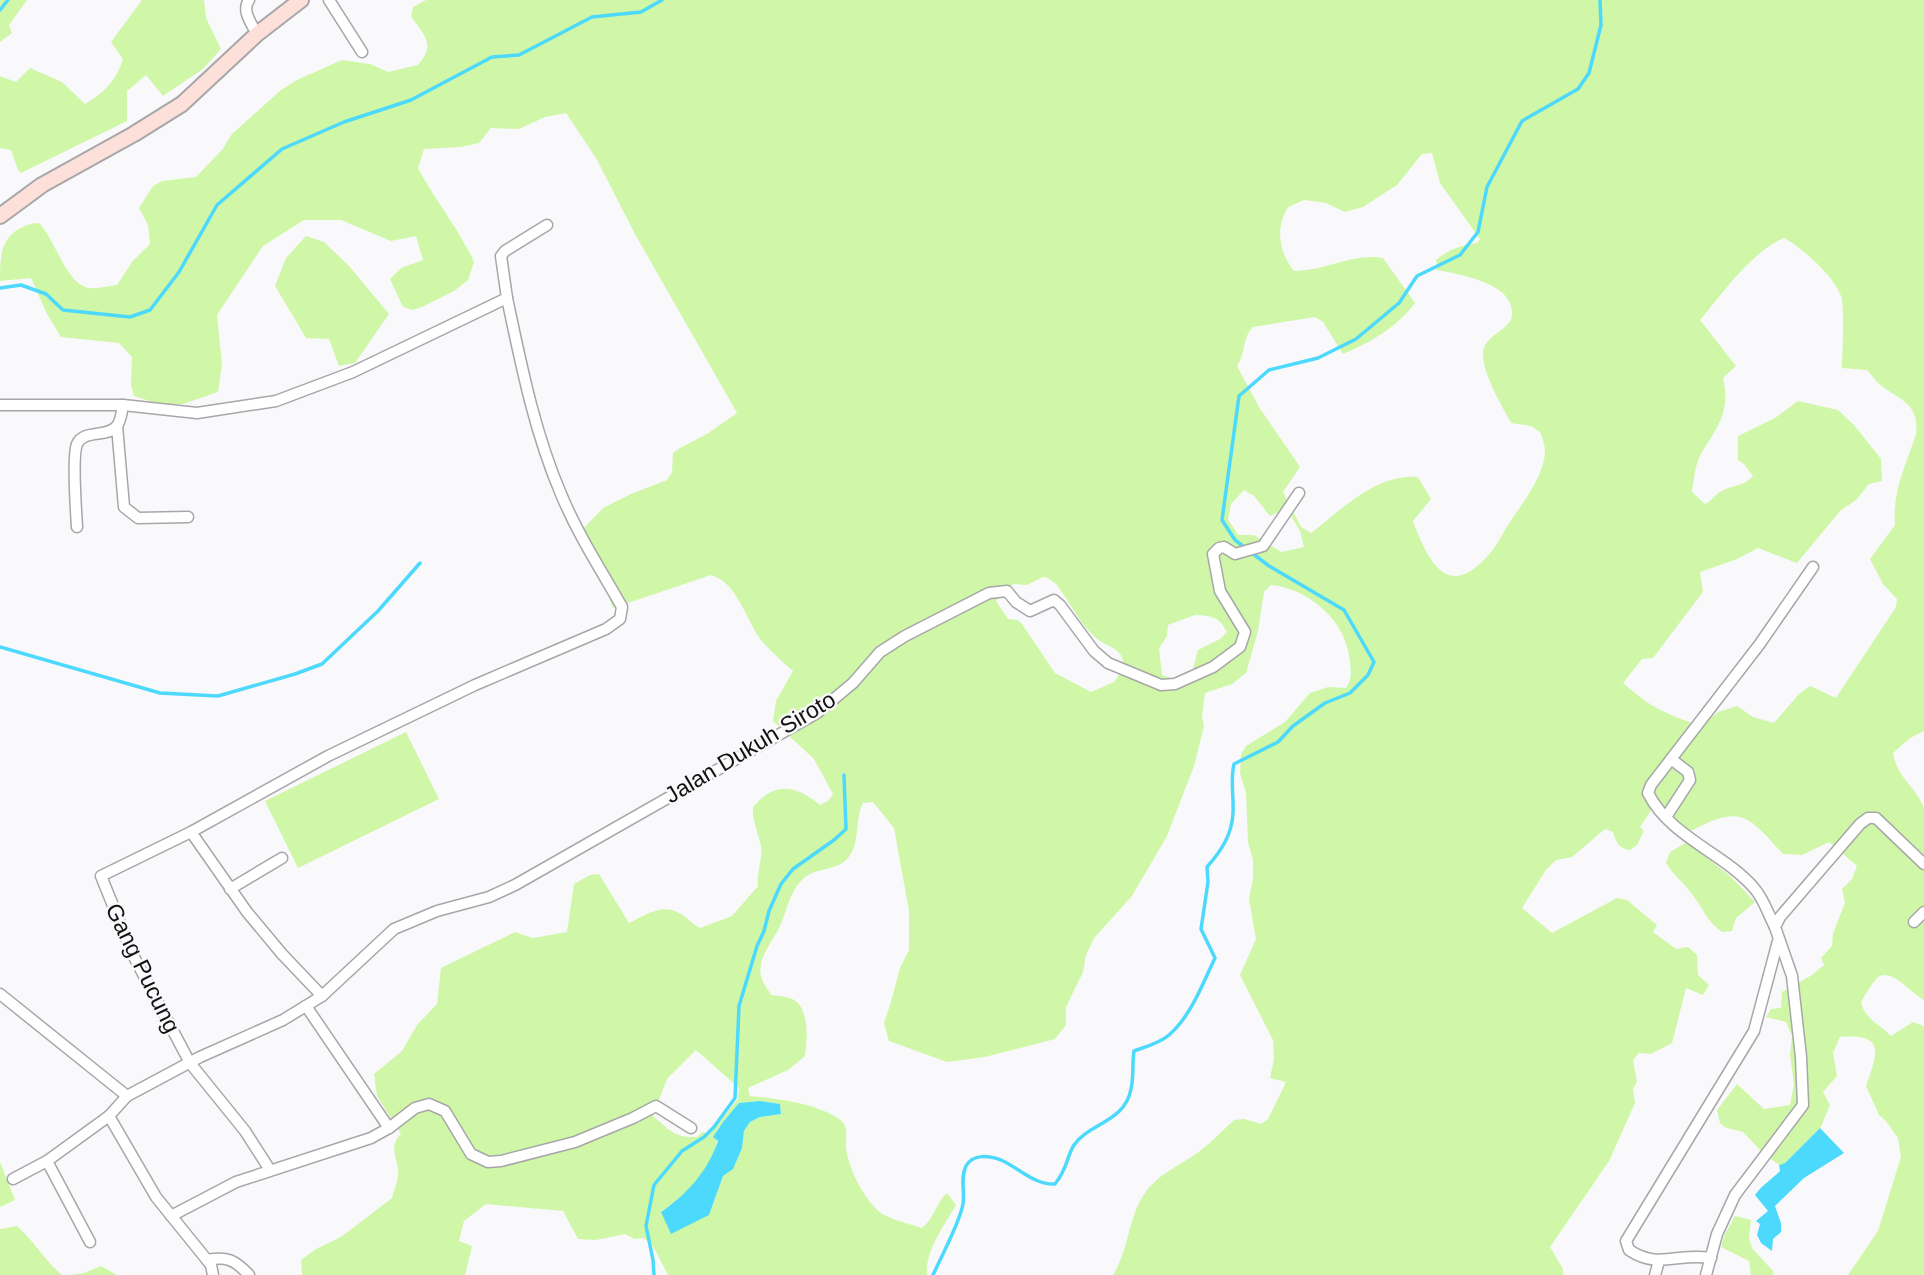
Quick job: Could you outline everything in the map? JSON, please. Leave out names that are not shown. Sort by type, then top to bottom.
[{"type":"street","points":[[249,0],[245,11],[257,34]]},
{"type":"street","points":[[0,216],[42,185],[182,104],[257,34],[301,0]]},
{"type":"street","points":[[329,0],[362,52]]},
{"type":"street","points":[[323,996],[282,954],[230,889],[191,832],[328,755],[475,685],[606,629],[620,619],[622,607],[572,519],[536,425],[507,298],[501,256],[547,225]]},
{"type":"street","points":[[0,405],[123,405],[197,413],[276,401],[353,372],[507,298]]},
{"type":"street","points":[[123,405],[117,426],[124,507],[138,518],[188,517]]},
{"type":"street","points":[[77,527],[77,444],[83,437],[117,426]]},
{"type":"street","name":"Jalan Dukuh Siroto","points":[[13,1179],[47,1161],[109,1116],[127,1096],[190,1063],[284,1020],[323,996],[394,929],[437,911],[489,897],[515,885],[817,713],[853,683],[880,652],[905,636],[989,593],[1007,591],[1016,602],[1030,611],[1054,600],[1094,651],[1108,663],[1161,685],[1175,684],[1198,675],[1240,647],[1245,632],[1220,591],[1213,554],[1224,547],[1235,554],[1262,546],[1299,494]]},
{"type":"street","points":[[1706,1275],[1717,1234],[1735,1195],[1803,1105],[1792,976],[1774,927],[1755,888],[1666,817],[1648,793],[1671,758],[1759,645],[1813,567]]},
{"type":"street","points":[[1666,817],[1690,780],[1688,772],[1671,758]]},
{"type":"street","points":[[1774,927],[1842,844],[1868,818],[1876,818],[1924,864]]},
{"type":"street","name":"Gang Pucung","points":[[190,1063],[133,955],[100,878],[102,874],[191,832]]},
{"type":"street","points":[[230,889],[282,858]]},
{"type":"street","points":[[1914,922],[1924,912]]},
{"type":"street","points":[[1711,1258],[1688,1256],[1651,1261],[1629,1250],[1626,1241],[1754,1031],[1778,941]]},
{"type":"street","points":[[0,994],[127,1096]]},
{"type":"street","points":[[306,1006],[389,1128]]},
{"type":"street","points":[[190,1063],[245,1131],[270,1170]]},
{"type":"street","points":[[171,1216],[236,1182],[371,1139],[415,1108],[429,1104],[445,1111],[471,1154],[488,1162],[575,1142],[656,1106],[691,1128]]},
{"type":"street","points":[[109,1116],[156,1196],[207,1260],[213,1275]]},
{"type":"street","points":[[47,1161],[90,1242]]},
{"type":"street","points":[[207,1260],[226,1257],[237,1262],[249,1275]]},
{"type":"street","points":[[1655,1275],[1659,1261]]},
{"type":"green space","points":[[0,0],[27,0],[9,25],[12,33],[0,42]]},
{"type":"green space","points":[[142,0],[204,0],[206,18],[221,49],[203,69],[163,96],[146,75],[127,91],[127,121],[21,173],[11,150],[0,148],[0,76],[16,82],[30,68],[62,82],[85,104],[104,91],[117,74],[123,59],[111,42]]},
{"type":"green space","points":[[426,0],[1924,0],[1924,731],[1910,738],[1893,753],[1898,769],[1924,808],[1924,1000],[1895,978],[1883,975],[1875,980],[1861,1002],[1869,1017],[1891,1036],[1913,1022],[1924,1026],[1924,1275],[1848,1275],[1878,1231],[1901,1157],[1898,1138],[1879,1115],[1866,1086],[1875,1055],[1872,1042],[1865,1038],[1840,1037],[1833,1053],[1837,1076],[1823,1092],[1830,1105],[1821,1127],[1785,1163],[1779,1165],[1743,1132],[1724,1127],[1720,1123],[1717,1110],[1737,1084],[1764,1109],[1790,1105],[1794,1084],[1790,1055],[1792,1036],[1786,1022],[1766,1017],[1771,1009],[1781,1008],[1782,992],[1824,965],[1821,958],[1832,946],[1833,933],[1845,903],[1842,889],[1852,879],[1857,866],[1829,842],[1802,855],[1783,854],[1761,830],[1743,818],[1722,818],[1691,831],[1652,809],[1640,827],[1644,831],[1637,845],[1630,850],[1621,847],[1613,832],[1605,829],[1572,857],[1556,860],[1546,870],[1522,908],[1552,933],[1617,898],[1627,900],[1657,925],[1653,932],[1676,949],[1688,947],[1697,955],[1698,975],[1709,985],[1703,995],[1686,988],[1672,1043],[1651,1054],[1639,1053],[1633,1060],[1637,1082],[1633,1089],[1635,1103],[1609,1161],[1550,1247],[1563,1269],[1563,1275],[1113,1275],[1139,1202],[1151,1185],[1199,1152],[1234,1120],[1244,1119],[1261,1124],[1268,1119],[1286,1082],[1270,1078],[1274,1059],[1273,1040],[1240,975],[1256,939],[1249,899],[1253,860],[1248,842],[1246,793],[1240,773],[1241,754],[1246,746],[1285,722],[1310,693],[1328,687],[1346,688],[1351,673],[1348,648],[1342,634],[1324,610],[1300,593],[1271,585],[1264,592],[1258,631],[1246,673],[1232,684],[1205,693],[1202,717],[1204,726],[1194,766],[1167,836],[1132,896],[1094,938],[1086,955],[1083,972],[1066,1007],[1066,1025],[1055,1039],[985,1057],[947,1062],[889,1041],[884,1023],[900,968],[909,950],[909,911],[894,828],[873,802],[863,803],[860,809],[854,847],[847,859],[843,863],[808,875],[793,892],[780,926],[763,956],[760,969],[771,995],[792,999],[803,1011],[806,1026],[805,1056],[788,1070],[748,1088],[750,1096],[808,1105],[842,1122],[846,1128],[846,1148],[855,1176],[872,1204],[886,1216],[922,1228],[947,1193],[956,1205],[932,1248],[927,1275],[668,1275],[654,1248],[644,1238],[634,1239],[625,1234],[596,1240],[578,1239],[563,1211],[486,1204],[464,1221],[459,1241],[472,1246],[465,1275],[302,1275],[301,1260],[341,1237],[392,1198],[398,1174],[394,1149],[401,1134],[377,1096],[374,1074],[402,1051],[417,1025],[437,1004],[441,968],[515,932],[533,938],[567,932],[574,884],[590,875],[599,874],[629,923],[664,909],[680,913],[700,928],[732,916],[758,886],[761,846],[753,807],[769,793],[778,790],[794,790],[820,805],[828,801],[833,794],[814,759],[773,721],[776,701],[793,671],[761,640],[728,585],[711,575],[613,608],[582,530],[603,508],[667,480],[672,472],[673,453],[737,413],[635,234],[596,158],[566,113],[545,117],[519,129],[491,128],[479,143],[424,149],[418,168],[474,262],[468,280],[454,291],[422,307],[413,310],[403,307],[390,279],[401,268],[423,260],[416,236],[391,241],[341,220],[304,220],[263,246],[217,315],[222,364],[218,392],[183,404],[162,405],[134,396],[131,385],[132,357],[119,343],[61,337],[31,278],[0,281],[4,245],[11,234],[30,224],[39,223],[67,270],[81,285],[92,288],[117,285],[132,262],[150,244],[148,225],[139,208],[153,186],[162,181],[196,177],[222,150],[232,134],[281,90],[297,80],[342,60],[370,64],[388,72],[418,65],[427,51],[427,45],[411,16],[413,7]],"holes":[[[1432,153],[1440,183],[1480,239],[1477,243],[1455,248],[1441,256],[1436,260],[1437,270],[1480,281],[1500,291],[1507,298],[1512,318],[1486,344],[1484,365],[1511,423],[1531,426],[1540,432],[1545,450],[1536,481],[1493,549],[1477,567],[1453,576],[1443,572],[1434,563],[1413,521],[1431,499],[1418,477],[1388,481],[1374,487],[1311,533],[1301,527],[1283,492],[1300,467],[1259,407],[1237,366],[1247,336],[1253,327],[1315,317],[1323,322],[1343,354],[1382,333],[1408,312],[1415,303],[1383,258],[1361,258],[1294,271],[1282,248],[1280,231],[1288,207],[1304,200],[1326,203],[1345,212],[1363,207],[1397,185],[1422,154]],[[1784,238],[1800,248],[1825,271],[1841,296],[1842,368],[1867,370],[1878,383],[1905,402],[1914,414],[1916,434],[1898,489],[1895,525],[1870,559],[1883,584],[1897,599],[1896,607],[1836,698],[1810,686],[1799,694],[1774,723],[1753,717],[1737,706],[1718,712],[1701,726],[1659,709],[1623,683],[1642,659],[1653,658],[1703,592],[1700,572],[1737,559],[1758,548],[1797,563],[1840,511],[1856,500],[1869,484],[1882,481],[1881,459],[1854,425],[1838,410],[1798,401],[1775,418],[1738,436],[1738,460],[1753,476],[1749,480],[1720,492],[1705,504],[1692,492],[1699,458],[1724,410],[1723,378],[1736,366],[1700,320],[1738,274],[1760,253]],[[1244,490],[1254,496],[1270,516],[1276,513],[1291,516],[1300,531],[1304,547],[1281,552],[1254,535],[1238,535],[1228,519],[1231,504]],[[1043,577],[1056,584],[1090,633],[1115,649],[1122,657],[1123,669],[1114,682],[1091,692],[1055,673],[1022,624],[1018,620],[1008,619],[996,601],[1013,584],[1027,585]],[[1195,615],[1214,618],[1227,632],[1220,639],[1198,650],[1192,672],[1175,679],[1162,675],[1159,648],[1167,636],[1168,625]],[[696,1050],[739,1088],[738,1099],[710,1134],[702,1132],[697,1137],[677,1134],[653,1116],[667,1079]],[[760,1101],[780,1104],[781,1114],[760,1117],[750,1122],[744,1131],[742,1148],[733,1168],[723,1176],[709,1215],[661,1212],[700,1177],[713,1155],[717,1130],[739,1103]]]},
{"type":"green space","points":[[306,236],[324,242],[349,266],[389,314],[355,363],[339,366],[329,339],[306,338],[275,286],[286,258]]},
{"type":"green space","points":[[406,732],[439,799],[298,868],[265,801]]},
{"type":"green space","points":[[1687,842],[1730,876],[1755,902],[1736,918],[1732,931],[1722,932],[1712,922],[1666,863],[1670,852]]},
{"type":"green space","points":[[0,1162],[15,1200],[0,1207]]},
{"type":"green space","points":[[1735,1216],[1751,1220],[1749,1238],[1752,1248],[1773,1271],[1773,1275],[1751,1275],[1749,1261],[1721,1247]]},
{"type":"green space","points":[[17,1226],[62,1275],[0,1275],[0,1229]]},
{"type":"green space","points":[[101,1266],[117,1275],[69,1275],[84,1273]]},
{"type":"water","points":[[760,1101],[780,1104],[781,1114],[760,1117],[750,1122],[744,1131],[742,1148],[733,1169],[723,1176],[709,1215],[671,1234],[661,1212],[680,1197],[702,1172],[718,1141],[713,1137],[739,1103]]},
{"type":"water","points":[[1820,1128],[1844,1153],[1804,1178],[1775,1206],[1781,1232],[1773,1239],[1772,1251],[1761,1243],[1757,1235],[1760,1224],[1756,1221],[1768,1211],[1755,1195],[1780,1171],[1779,1165],[1785,1163]]},
{"type":"waterway","points":[[0,10],[8,0]]},
{"type":"waterway","points":[[0,288],[21,285],[46,294],[63,310],[130,317],[150,310],[179,272],[217,205],[282,149],[344,122],[411,100],[492,57],[519,55],[592,17],[641,12],[662,0]]},
{"type":"waterway","points":[[933,1275],[961,1211],[963,1175],[969,1162],[982,1157],[997,1159],[1033,1179],[1055,1184],[1074,1145],[1122,1109],[1131,1089],[1134,1051],[1161,1040],[1177,1027],[1196,999],[1215,958],[1201,929],[1208,882],[1207,867],[1228,836],[1233,813],[1234,764],[1278,742],[1293,726],[1325,703],[1350,693],[1368,675],[1374,662],[1344,610],[1269,566],[1235,540],[1222,520],[1239,396],[1269,370],[1318,358],[1356,339],[1399,303],[1417,276],[1460,255],[1478,232],[1487,187],[1522,121],[1578,89],[1589,73],[1601,25],[1600,0]]},
{"type":"waterway","points":[[0,647],[160,693],[218,696],[322,664],[378,611],[420,563]]},
{"type":"waterway","points":[[654,1275],[646,1226],[654,1185],[682,1151],[714,1127],[735,1098],[739,1006],[757,946],[781,884],[793,869],[846,829],[844,775]]}]
